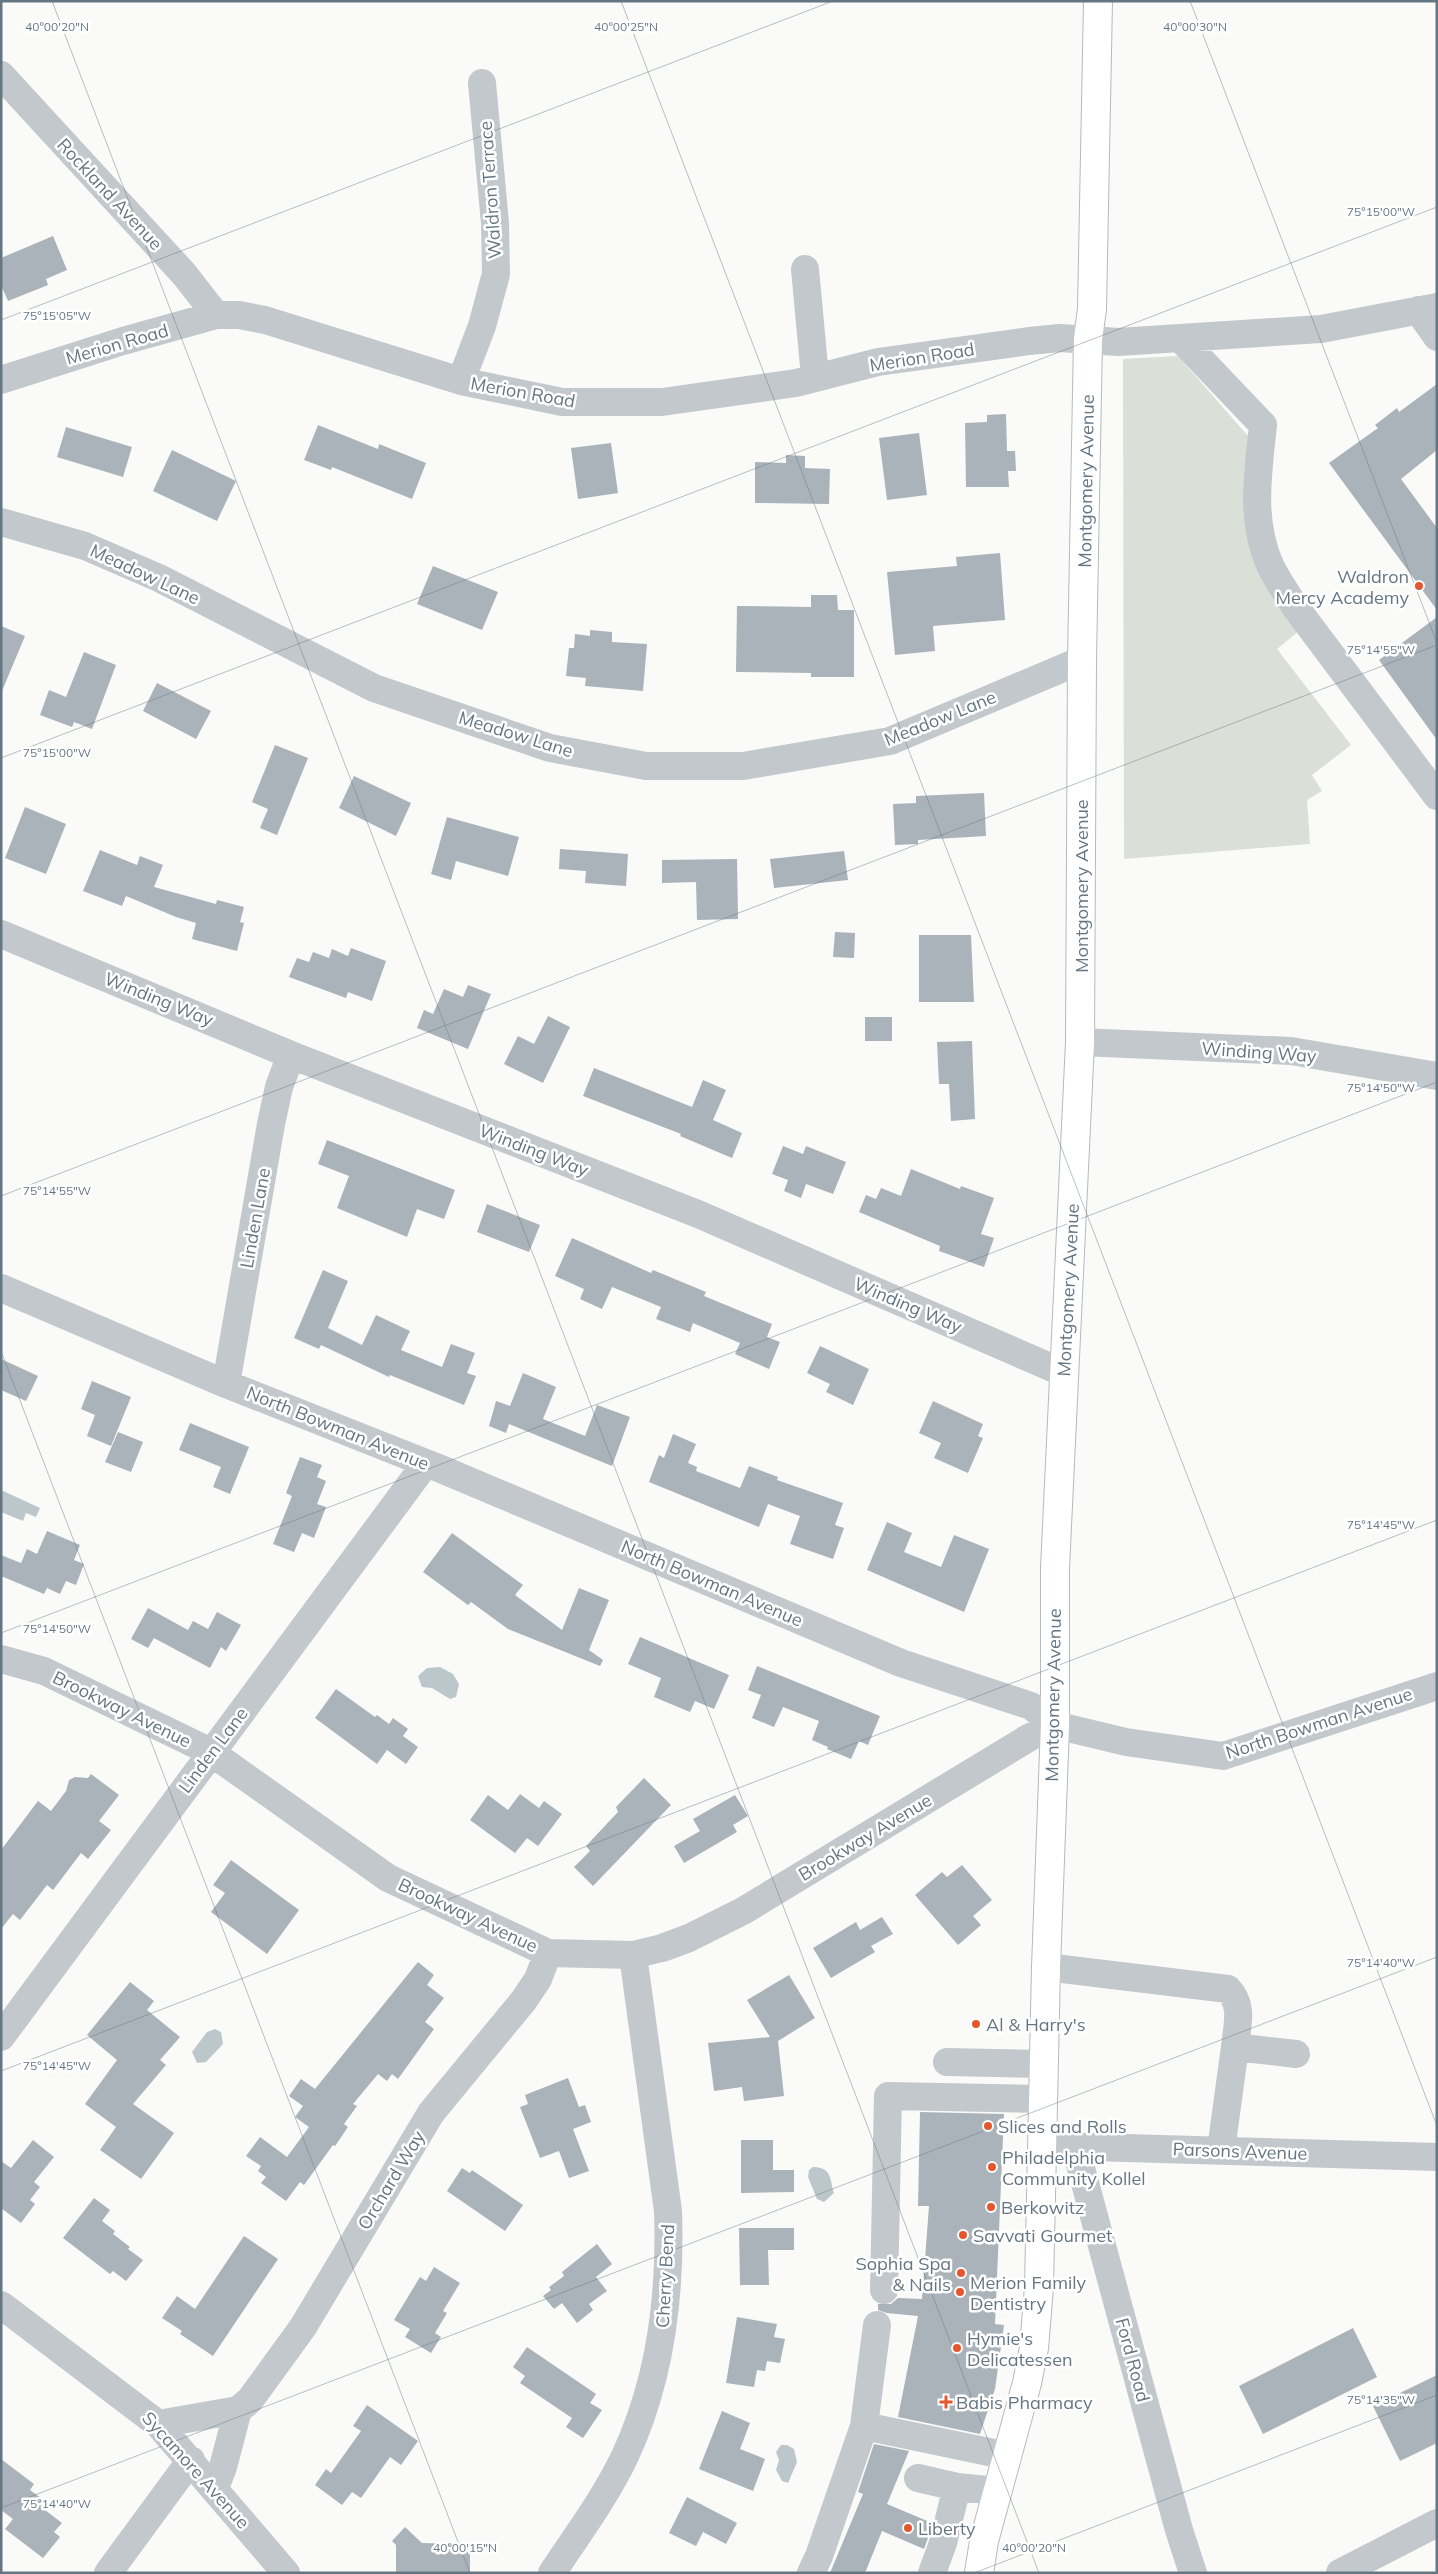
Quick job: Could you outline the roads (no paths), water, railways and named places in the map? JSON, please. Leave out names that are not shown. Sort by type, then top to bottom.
[{"type":"main road","name":"Montgomery Avenue","points":[[979,2573],[984,2541],[1027,2383],[1035,2341],[1039,2287],[1046,1967],[1055,1725],[1055,1568],[1080,1042],[1082,660],[1088,339],[1092,309],[1098,1]]},
{"type":"street","name":"Rockland Avenue","points":[[1,75],[184,274],[216,315]]},
{"type":"street","name":"Waldron Terrace","points":[[461,381],[482,326],[496,274],[494,223],[482,83]]},
{"type":"street","points":[[805,268],[815,377]]},
{"type":"street","name":"Merion Road","points":[[1,380],[123,341],[216,315],[239,315],[265,320],[461,381],[562,402],[662,402],[796,383],[878,362],[1029,341],[1060,338],[1118,342],[1321,328],[1428,309]]},
{"type":"street","points":[[1428,309],[1437,337]]},
{"type":"street","points":[[1180,338],[1263,425],[1256,513],[1262,541],[1271,567],[1296,608],[1437,796]]},
{"type":"street","name":"Meadow Lane","points":[[1,522],[85,546],[159,578],[374,688],[550,748],[646,766],[742,766],[890,741],[1082,660]]},
{"type":"street","name":"Winding Way","points":[[1,934],[291,1054],[698,1214],[1064,1373]]},
{"type":"street","name":"Winding Way","points":[[1080,1042],[1291,1051],[1437,1076]]},
{"type":"street","name":"Linden Lane","points":[[226,1384],[271,1124],[279,1087],[291,1054]]},
{"type":"street","name":"North Bowman Avenue","points":[[1,1288],[226,1384],[426,1463],[901,1664],[1031,1706],[1055,1725],[1126,1742],[1223,1756],[1437,1686]]},
{"type":"street","name":"Linden Lane","points":[[1,2038],[426,1463]]},
{"type":"street","name":"Brookway Avenue","points":[[1,1659],[44,1671],[211,1752],[388,1878],[548,1953],[633,1955],[662,1948],[689,1938],[743,1911],[1030,1736],[1055,1725]]},
{"type":"street","name":"Orchard Way","points":[[238,2410],[250,2400],[303,2327],[431,2113],[524,2000],[538,1979],[548,1953]]},
{"type":"street","name":"Cherry Bend","points":[[552,2573],[599,2504],[624,2457],[652,2384],[663,2329],[669,2250],[668,2211],[633,1955]]},
{"type":"street","points":[[1046,1967],[1228,1989],[1237,1999],[1238,2011],[1221,2150]]},
{"type":"street","points":[[1235,2047],[1296,2054]]},
{"type":"street","points":[[947,2062],[1044,2064]]},
{"type":"street","points":[[884,2290],[888,2096],[1043,2099]]},
{"type":"street","name":"Parsons Avenue","points":[[1043,2145],[1437,2157]]},
{"type":"street","name":"Ford Road","points":[[1075,2146],[1179,2530],[1193,2573]]},
{"type":"street","name":"Sycamore Avenue","points":[[1,2305],[158,2424],[191,2460],[286,2573]]},
{"type":"street","points":[[811,2573],[819,2556],[864,2426],[877,2325]]},
{"type":"street","points":[[158,2424],[238,2410],[223,2467],[215,2488]]},
{"type":"street","points":[[864,2426],[1008,2456]]},
{"type":"street","points":[[108,2573],[191,2460]]},
{"type":"street","points":[[918,2478],[957,2487],[998,2491]]},
{"type":"street","points":[[932,2573],[943,2543],[957,2487]]},
{"type":"street","points":[[1340,2573],[1437,2523]]},
{"type":"place","name":"Waldron Mercy Academy","points":[[1419,586]]},
{"type":"place","name":"Al & Harry's","points":[[976,2024]]},
{"type":"place","name":"Slices and Rolls","points":[[988,2126]]},
{"type":"place","name":"Philadelphia Community Kollel","points":[[992,2167]]},
{"type":"place","name":"Berkowitz","points":[[991,2207]]},
{"type":"place","name":"Savvati Gourmet","points":[[963,2235]]},
{"type":"place","name":"Sophia Spa & Nails","points":[[961,2273]]},
{"type":"place","name":"Merion Family Dentistry","points":[[960,2292]]},
{"type":"place","name":"Hymie's Delicatessen","points":[[957,2348]]},
{"type":"place","name":"Babis Pharmacy","points":[[946,2402]]},
{"type":"place","name":"Liberty","points":[[908,2528]]}]
